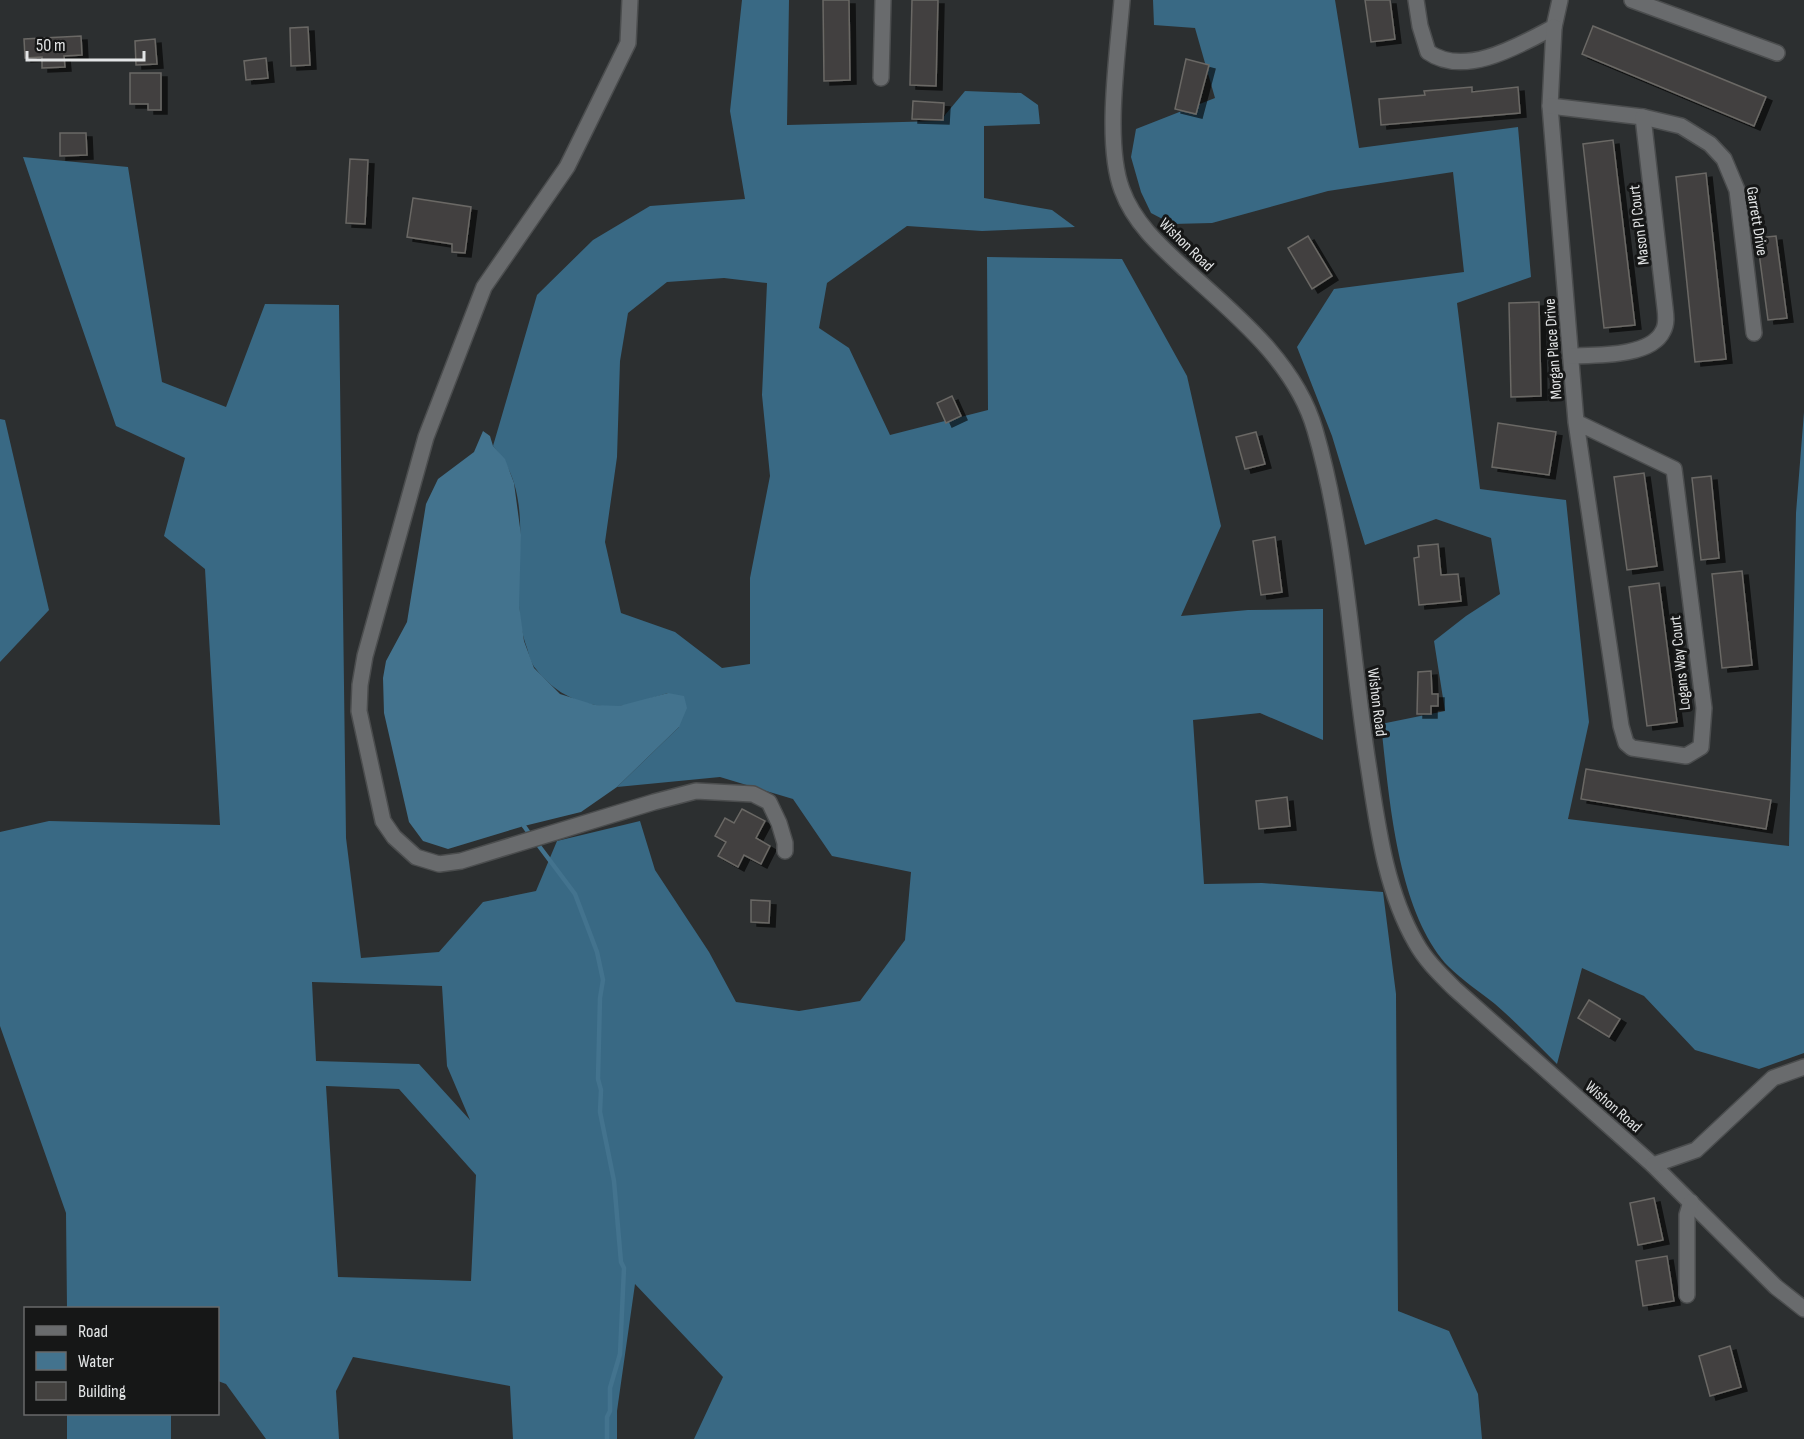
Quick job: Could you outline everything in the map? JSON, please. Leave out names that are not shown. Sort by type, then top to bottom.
[{"type":"street","points":[[630,0],[628,44],[567,166],[484,287],[426,437],[365,656],[360,685],[359,711],[383,820],[394,837],[416,857],[439,864],[461,861],[696,791],[753,794],[769,802],[779,823],[785,851]]},
{"type":"street","points":[[881,78],[883,0]]},
{"type":"street","name":"Wishon Road","points":[[1122,0],[1114,111],[1114,147],[1122,189],[1131,210],[1143,227],[1173,258],[1262,341],[1292,382],[1314,427],[1325,469],[1339,546],[1378,831],[1390,880],[1404,920],[1424,955],[1455,989],[1653,1165],[1776,1287],[1804,1309]]},
{"type":"street","points":[[1416,0],[1424,46],[1428,52],[1441,59],[1456,61],[1499,54],[1554,27]]},
{"type":"street","name":"Morgan Place Drive","points":[[1560,0],[1554,27],[1550,106],[1576,422],[1612,666]]},
{"type":"street","points":[[1632,0],[1776,53]]},
{"type":"street","name":"Garrett Drive","points":[[1550,106],[1643,117],[1681,126],[1710,144],[1724,159],[1737,190],[1754,333]]},
{"type":"street","name":"Mason Pl Court","points":[[1571,356],[1636,350],[1656,340],[1664,329],[1665,308],[1643,117]]},
{"type":"street","name":"Logans Way Court","points":[[1576,422],[1674,469],[1704,708],[1701,747],[1686,756],[1632,748],[1626,743],[1621,726],[1612,666]]},
{"type":"street","points":[[1653,1165],[1696,1150],[1773,1078],[1804,1068]]},
{"type":"street","points":[[1687,1295],[1687,1215],[1691,1202]]},
{"type":"shaded area","points":[[742,0],[789,0],[787,125],[940,121],[965,91],[1021,93],[1038,105],[1040,124],[984,126],[984,198],[1052,210],[1075,227],[982,231],[907,226],[827,283],[819,328],[849,348],[890,435],[988,410],[987,257],[1122,259],[1187,376],[1221,526],[1181,616],[1248,610],[1323,609],[1323,740],[1260,713],[1193,720],[1204,884],[1262,883],[1383,892],[1396,994],[1398,1311],[1449,1331],[1478,1394],[1482,1439],[694,1439],[723,1377],[635,1284],[617,1411],[617,1439],[513,1439],[510,1386],[353,1357],[336,1391],[339,1439],[266,1439],[226,1384],[219,1381],[219,1307],[67,1307],[66,1213],[0,1026],[0,832],[49,821],[220,825],[205,569],[164,536],[185,458],[116,426],[23,157],[128,167],[162,382],[226,407],[265,304],[339,305],[346,838],[361,958],[439,952],[483,902],[536,891],[557,841],[640,821],[655,870],[709,952],[736,1002],[799,1011],[860,1001],[905,940],[911,872],[832,856],[793,799],[720,777],[617,787],[679,727],[668,693],[620,706],[601,706],[581,702],[563,693],[548,682],[534,667],[521,624],[520,518],[516,492],[508,468],[493,446],[537,295],[593,240],[650,206],[745,199],[730,111]],"holes":[[[724,278],[767,283],[762,395],[770,476],[750,578],[750,664],[722,668],[675,632],[621,613],[605,542],[617,457],[620,361],[628,313],[667,282]],[[312,982],[442,986],[447,1066],[470,1120],[419,1064],[316,1061]],[[326,1086],[399,1089],[476,1175],[471,1281],[338,1277]]]},
{"type":"shaded area","points":[[1153,0],[1335,0],[1359,148],[1518,127],[1531,277],[1457,303],[1480,489],[1566,500],[1589,722],[1568,819],[1789,846],[1796,513],[1804,412],[1804,1053],[1759,1069],[1695,1050],[1644,996],[1582,968],[1557,1064],[1503,1011],[1449,967],[1431,944],[1418,916],[1398,852],[1381,724],[1445,711],[1434,641],[1466,616],[1500,594],[1491,538],[1436,519],[1365,545],[1332,436],[1297,347],[1334,289],[1464,272],[1453,172],[1328,191],[1212,223],[1172,224],[1151,213],[1141,192],[1131,157],[1136,129],[1215,98],[1195,28],[1154,25]]},
{"type":"shaded area","points":[[0,419],[5,420],[49,610],[0,662]]},
{"type":"shaded area","points":[[67,1415],[171,1415],[171,1439],[67,1439]]},
{"type":"water","points":[[483,431],[490,436],[493,446],[505,459],[514,483],[521,535],[519,605],[524,641],[534,668],[560,694],[595,705],[619,706],[668,693],[684,696],[687,708],[679,727],[617,787],[581,812],[448,849],[423,841],[409,822],[384,713],[383,678],[386,661],[407,622],[426,504],[438,479],[474,452]]},
{"type":"building","points":[[823,0],[849,0],[850,80],[824,81]]},
{"type":"building","points":[[912,0],[938,0],[936,86],[910,85]]},
{"type":"building","points":[[1365,0],[1390,0],[1395,39],[1371,42]]},
{"type":"building","points":[[1593,26],[1766,97],[1754,126],[1582,54]]},
{"type":"building","points":[[308,27],[310,65],[291,66],[290,28]]},
{"type":"building","points":[[81,36],[82,55],[64,56],[65,67],[42,68],[42,57],[25,58],[24,39]]},
{"type":"building","points":[[155,39],[157,64],[136,65],[135,41]]},
{"type":"building","points":[[266,58],[268,78],[246,80],[244,61]]},
{"type":"building","points":[[1186,59],[1209,65],[1196,114],[1175,109]]},
{"type":"building","points":[[130,73],[161,73],[161,110],[148,110],[148,104],[130,104]]},
{"type":"building","points":[[1472,87],[1472,92],[1518,87],[1520,113],[1381,125],[1379,99],[1425,95],[1424,91]]},
{"type":"building","points":[[913,101],[944,103],[943,120],[912,119]]},
{"type":"building","points":[[60,133],[86,133],[87,155],[60,156]]},
{"type":"building","points":[[1613,140],[1635,325],[1604,328],[1583,144]]},
{"type":"building","points":[[350,159],[368,160],[365,224],[346,223]]},
{"type":"building","points":[[1706,173],[1726,359],[1695,362],[1676,177]]},
{"type":"building","points":[[413,198],[471,207],[465,253],[452,252],[452,244],[407,237]]},
{"type":"building","points":[[1308,236],[1332,276],[1312,289],[1288,248]]},
{"type":"building","points":[[1776,236],[1787,318],[1768,320],[1757,238]]},
{"type":"building","points":[[1539,302],[1541,396],[1511,397],[1509,303]]},
{"type":"building","points":[[952,396],[961,416],[946,423],[937,403]]},
{"type":"building","points":[[1498,423],[1556,432],[1549,475],[1492,467]]},
{"type":"building","points":[[1256,432],[1265,464],[1245,469],[1236,437]]},
{"type":"building","points":[[1644,473],[1657,566],[1627,570],[1614,477]]},
{"type":"building","points":[[1711,476],[1719,558],[1701,560],[1692,478]]},
{"type":"building","points":[[1275,537],[1282,592],[1261,595],[1253,541]]},
{"type":"building","points":[[1438,544],[1441,575],[1458,574],[1461,601],[1419,605],[1414,558],[1419,557],[1418,546]]},
{"type":"building","points":[[1742,571],[1752,665],[1722,668],[1712,574]]},
{"type":"building","points":[[1659,583],[1677,722],[1647,726],[1629,587]]},
{"type":"building","points":[[1431,671],[1432,694],[1438,694],[1438,706],[1431,706],[1431,714],[1417,714],[1418,672]]},
{"type":"building","points":[[1586,769],[1771,800],[1766,829],[1581,799]]},
{"type":"building","points":[[1287,797],[1290,826],[1259,829],[1256,801]]},
{"type":"building","points":[[742,809],[765,821],[756,838],[770,846],[761,864],[744,855],[738,867],[718,856],[726,842],[715,836],[725,818],[734,823]]},
{"type":"building","points":[[751,900],[770,901],[769,923],[751,922]]},
{"type":"building","points":[[1589,1000],[1620,1019],[1609,1037],[1578,1018]]},
{"type":"building","points":[[1654,1198],[1663,1240],[1638,1245],[1630,1203]]},
{"type":"building","points":[[1667,1256],[1674,1301],[1643,1306],[1636,1261]]},
{"type":"building","points":[[1730,1346],[1741,1387],[1710,1396],[1699,1356]]},
{"type":"waterway","points":[[524,826],[531,836]]},
{"type":"waterway","points":[[536,842],[575,894],[597,952],[603,980],[600,998],[598,1079],[601,1090],[600,1112],[614,1181],[621,1262],[624,1268],[620,1354],[610,1388],[607,1439]]}]
